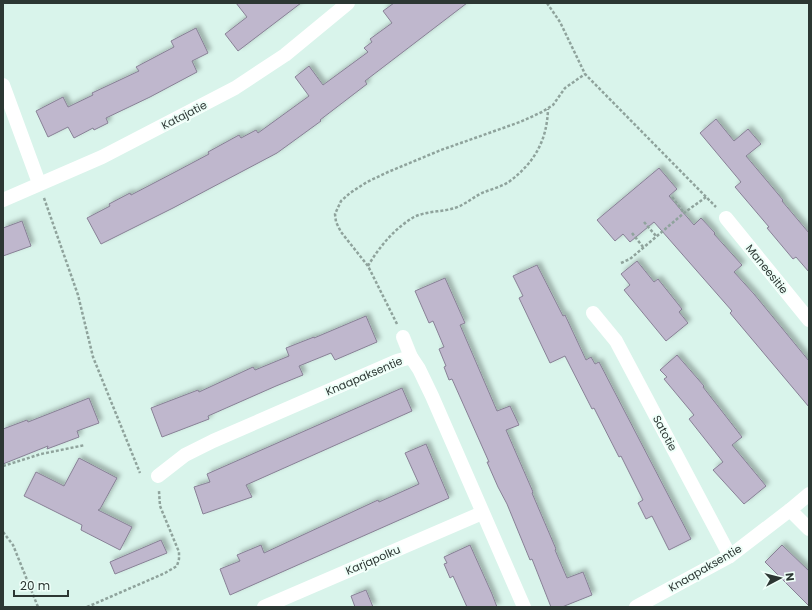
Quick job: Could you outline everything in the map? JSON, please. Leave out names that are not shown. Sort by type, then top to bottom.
[{"type":"street","name":"Katajatie","points":[[3,200],[39,183],[102,157],[235,88],[285,55],[348,3]]},
{"type":"street","points":[[3,85],[39,183]]},
{"type":"street","name":"Maneesitie","points":[[726,218],[809,320]]},
{"type":"street","name":"Satotie","points":[[593,313],[616,341],[730,556]]},
{"type":"street","points":[[403,337],[411,357]]},
{"type":"street","name":"Knaapaksentie","points":[[158,476],[185,455],[213,441],[411,357],[419,369],[432,396],[524,607]]},
{"type":"street","name":"Knaapaksentie","points":[[636,607],[730,556],[809,494]]},
{"type":"street","points":[[790,510],[809,529]]},
{"type":"street","name":"Karjapolku","points":[[264,607],[482,513]]},
{"type":"path","points":[[547,3],[560,22],[585,74],[726,218]]},
{"type":"path","points":[[403,337],[368,266],[341,232],[336,222],[335,214],[341,202],[350,193],[367,182],[388,172],[441,150],[520,122],[548,109],[565,88],[585,74]]},
{"type":"path","points":[[368,266],[375,253],[387,240],[414,217],[429,212],[466,204],[481,194],[509,181],[537,153],[545,136],[548,122],[548,109]]},
{"type":"path","points":[[39,183],[78,295],[93,357],[140,473]]},
{"type":"path","points":[[672,197],[684,213]]},
{"type":"path","points":[[621,263],[630,259],[684,213],[706,197]]},
{"type":"path","points":[[644,222],[656,236]]},
{"type":"path","points":[[632,233],[643,247]]},
{"type":"path","points":[[3,466],[34,456],[85,445]]},
{"type":"path","points":[[87,607],[165,573],[177,566],[179,552],[160,506],[158,476]]},
{"type":"path","points":[[3,532],[13,545],[38,607]]},
{"type":"building","points":[[236,3],[301,3],[238,51],[225,34],[247,17]]},
{"type":"building","points":[[394,3],[467,3],[365,81],[367,84],[320,120],[321,121],[277,153],[101,244],[87,218],[110,206],[109,204],[130,193],[131,195],[209,154],[208,152],[239,135],[241,138],[256,130],[258,133],[309,96],[295,77],[309,66],[323,85],[368,52],[364,48],[372,42],[370,39],[392,23],[383,11]]},
{"type":"building","points":[[196,28],[208,53],[192,61],[197,72],[106,118],[108,123],[94,130],[93,128],[74,138],[68,127],[48,137],[36,111],[63,97],[68,107],[93,95],[92,93],[139,71],[136,67],[174,47],[171,41]]},
{"type":"building","points":[[716,119],[734,141],[748,129],[761,144],[746,156],[809,233],[809,272],[796,257],[793,259],[767,228],[769,227],[735,187],[741,182],[700,133]]},
{"type":"building","points":[[659,168],[677,189],[669,196],[694,225],[701,218],[715,233],[714,234],[742,265],[734,272],[809,361],[809,407],[730,313],[732,311],[654,222],[630,242],[623,234],[615,241],[597,220]]},
{"type":"building","points":[[22,221],[31,246],[3,256],[3,228]]},
{"type":"building","points":[[637,261],[654,282],[658,279],[682,309],[679,312],[688,323],[666,341],[624,290],[630,285],[621,274]]},
{"type":"building","points":[[537,265],[563,316],[565,315],[586,360],[591,357],[595,364],[599,362],[691,539],[669,550],[652,516],[646,519],[638,503],[643,500],[621,456],[619,457],[594,408],[592,409],[565,356],[550,363],[519,298],[523,296],[513,276]]},
{"type":"building","points":[[445,278],[465,323],[460,325],[497,411],[510,406],[519,425],[506,430],[533,492],[532,493],[567,578],[583,572],[592,595],[562,607],[551,607],[532,559],[530,560],[452,379],[449,380],[444,367],[446,366],[439,349],[444,347],[433,321],[429,323],[415,291]]},
{"type":"building","points":[[366,316],[377,342],[335,360],[331,353],[299,366],[303,375],[208,416],[209,419],[162,437],[151,408],[198,390],[199,392],[253,367],[255,370],[289,356],[286,348]]},
{"type":"building","points":[[677,355],[704,386],[703,387],[742,437],[732,445],[766,486],[744,504],[713,470],[723,462],[689,419],[694,415],[664,379],[667,377],[660,370]]},
{"type":"building","points":[[402,388],[412,411],[246,485],[252,497],[203,514],[194,487],[210,482],[207,474]]},
{"type":"building","points":[[89,398],[99,423],[77,431],[79,437],[47,449],[48,446],[3,464],[3,429],[27,420],[28,422]]},
{"type":"building","points":[[426,444],[449,498],[230,595],[220,569],[240,561],[237,555],[261,545],[264,553],[378,500],[379,502],[419,484],[405,453]]},
{"type":"building","points":[[79,458],[117,478],[100,509],[98,510],[132,527],[120,550],[81,530],[82,525],[24,496],[36,472],[64,486]]},
{"type":"building","points":[[161,540],[167,553],[115,574],[110,562]]},
{"type":"building","points":[[470,545],[497,607],[467,607],[453,576],[450,578],[444,564],[447,563],[444,557]]},
{"type":"building","points":[[782,545],[809,571],[809,606],[765,562]]},
{"type":"building","points":[[366,590],[373,607],[355,607],[351,596]]}]
